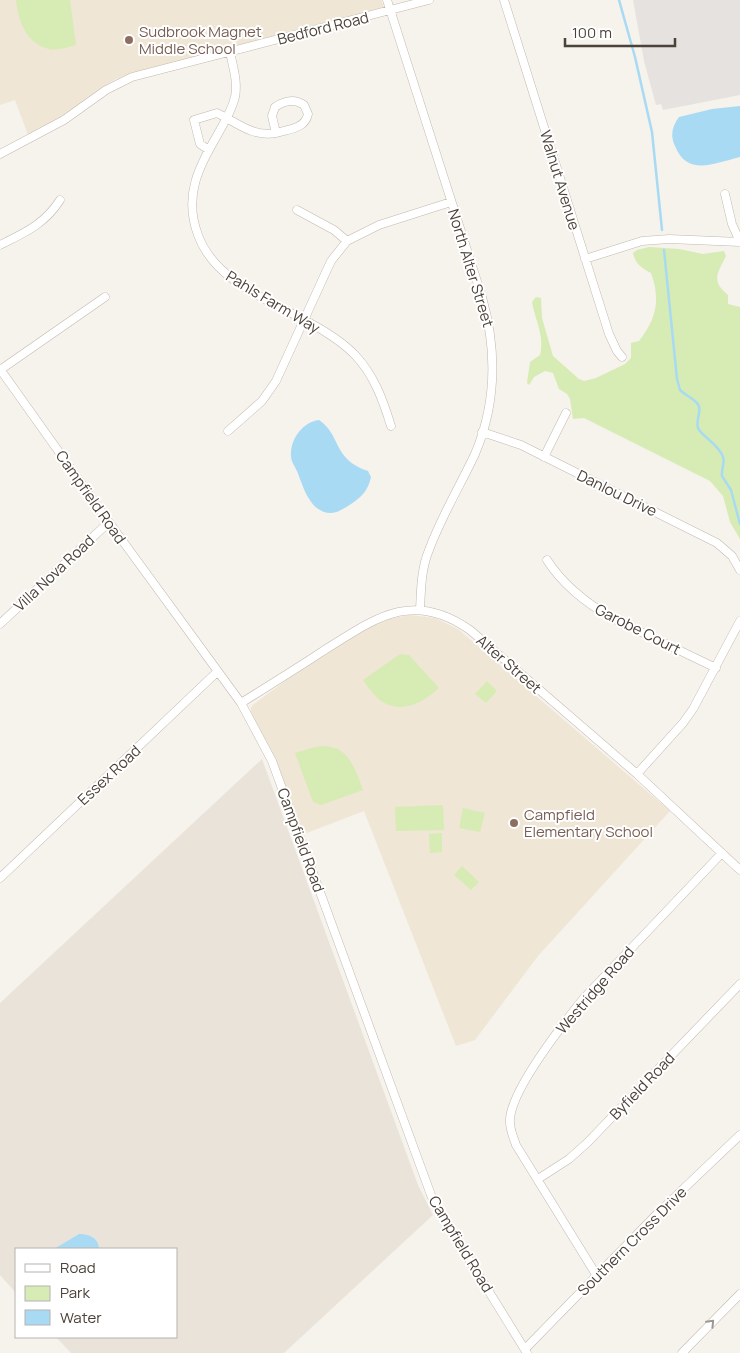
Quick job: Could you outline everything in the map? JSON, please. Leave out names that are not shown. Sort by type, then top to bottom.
[{"type":"street","name":"North Alter Street","points":[[387,0],[482,297],[491,336],[493,355],[491,394],[482,432],[475,452],[428,551],[421,585],[420,610]]},
{"type":"street","name":"Bedford Road","points":[[0,154],[64,120],[118,83],[132,77],[429,0]]},
{"type":"street","name":"Walnut Avenue","points":[[504,0],[609,334],[622,357]]},
{"type":"street","name":"Pahls Farm Way","points":[[230,52],[236,85],[235,98],[227,118],[198,173],[191,198],[194,223],[203,248],[230,279],[332,337],[356,356],[366,368],[378,389],[391,426]]},
{"type":"street","points":[[209,150],[200,144],[194,120],[217,113],[249,130],[265,135],[300,126],[304,124],[308,114],[304,105],[294,100],[275,107],[272,116],[276,132]]},
{"type":"street","points":[[585,259],[642,241],[669,239],[740,242],[732,224],[725,194]]},
{"type":"street","points":[[0,245],[38,225],[52,212],[60,200]]},
{"type":"street","points":[[228,431],[262,401],[270,391],[305,321],[331,261],[346,241],[379,225],[451,202]]},
{"type":"street","points":[[298,210],[334,230],[346,241]]},
{"type":"street","points":[[0,370],[104,297]]},
{"type":"street","name":"Campfield Road","points":[[0,370],[108,522],[241,703],[272,761],[431,1195],[526,1351]]},
{"type":"street","points":[[544,457],[566,413]]},
{"type":"street","name":"Danlou Drive","points":[[482,432],[521,445],[717,543],[732,556],[740,570]]},
{"type":"street","name":"Villa Nova Road","points":[[0,624],[108,522]]},
{"type":"street","name":"Garobe Court","points":[[547,560],[564,582],[595,608],[716,668]]},
{"type":"street","name":"Alter Street","points":[[241,703],[377,618],[397,612],[420,610],[447,616],[470,630],[637,774],[740,870]]},
{"type":"street","points":[[637,774],[683,723],[701,697],[740,621]]},
{"type":"street","name":"Essex Road","points":[[0,878],[218,672]]},
{"type":"street","name":"Westridge Road","points":[[597,1276],[516,1145],[510,1128],[511,1112],[516,1098],[548,1046],[583,1000],[722,853]]},
{"type":"street","name":"Byfield Road","points":[[538,1179],[579,1151],[740,984]]},
{"type":"street","name":"Southern Cross Drive","points":[[526,1351],[657,1214],[740,1135]]},
{"type":"street","points":[[682,1353],[740,1294]]},
{"type":"shaded area","name":"Sudbrook Magnet Middle School","points":[[0,0],[381,0],[384,7],[132,73],[104,86],[47,126],[28,135],[15,100],[0,105]]},
{"type":"shaded area","points":[[633,0],[740,0],[740,95],[663,110],[661,104],[656,105],[644,61]]},
{"type":"shaded area","name":"Campfield Elementary School","points":[[410,615],[435,618],[458,629],[670,811],[538,956],[475,1040],[456,1046],[364,811],[304,834],[275,758],[251,712],[251,707],[254,704],[288,679],[365,629],[388,619]]},
{"type":"shaded area","points":[[262,759],[418,1185],[433,1215],[284,1353],[71,1353],[57,1338],[178,1338],[178,1248],[15,1248],[15,1292],[0,1275],[0,1003]]},
{"type":"green space","points":[[16,0],[70,0],[76,45],[49,49],[34,42],[21,23]]},
{"type":"green space","points":[[649,247],[679,249],[703,254],[724,251],[726,256],[717,277],[719,286],[728,295],[728,304],[740,307],[740,539],[730,522],[723,496],[710,481],[584,418],[573,419],[570,399],[567,394],[559,389],[553,373],[545,371],[534,377],[529,385],[527,383],[530,362],[540,355],[541,348],[540,335],[532,302],[536,297],[541,298],[542,318],[553,356],[579,379],[584,381],[596,378],[625,364],[631,358],[631,343],[639,341],[645,333],[655,309],[656,292],[651,273],[637,263],[633,253]]},
{"type":"green space","points":[[400,654],[409,655],[439,688],[420,702],[405,707],[389,705],[381,701],[363,680]]},
{"type":"green space","points":[[487,681],[497,691],[486,703],[475,694]]},
{"type":"green space","points":[[326,746],[343,752],[354,767],[363,790],[321,805],[313,802],[295,753]]},
{"type":"green space","points":[[443,805],[444,830],[396,831],[395,807]]},
{"type":"green space","points":[[463,808],[485,813],[480,832],[459,828]]},
{"type":"green space","points":[[442,833],[442,852],[430,853],[429,834]]},
{"type":"green space","points":[[462,866],[479,882],[471,890],[454,875]]},
{"type":"water","points":[[740,106],[740,157],[712,164],[694,165],[680,156],[673,142],[672,135],[673,127],[679,117],[712,109]]},
{"type":"water","points":[[319,420],[326,426],[348,460],[368,471],[371,477],[366,490],[360,497],[338,512],[333,513],[318,509],[308,498],[291,458],[291,450],[298,433],[307,424]]},
{"type":"water","points":[[79,1234],[93,1237],[99,1245],[99,1248],[56,1248]]},
{"type":"waterway","points":[[619,0],[635,57],[652,132],[662,230]]},
{"type":"waterway","points":[[664,250],[677,379],[680,390],[698,405],[698,428],[721,452],[724,462],[722,476],[731,490],[740,524]]},
{"type":"place","name":"Sudbrook Magnet Middle School","points":[[129,40]]},
{"type":"place","name":"Campfield Elementary School","points":[[514,823]]}]
